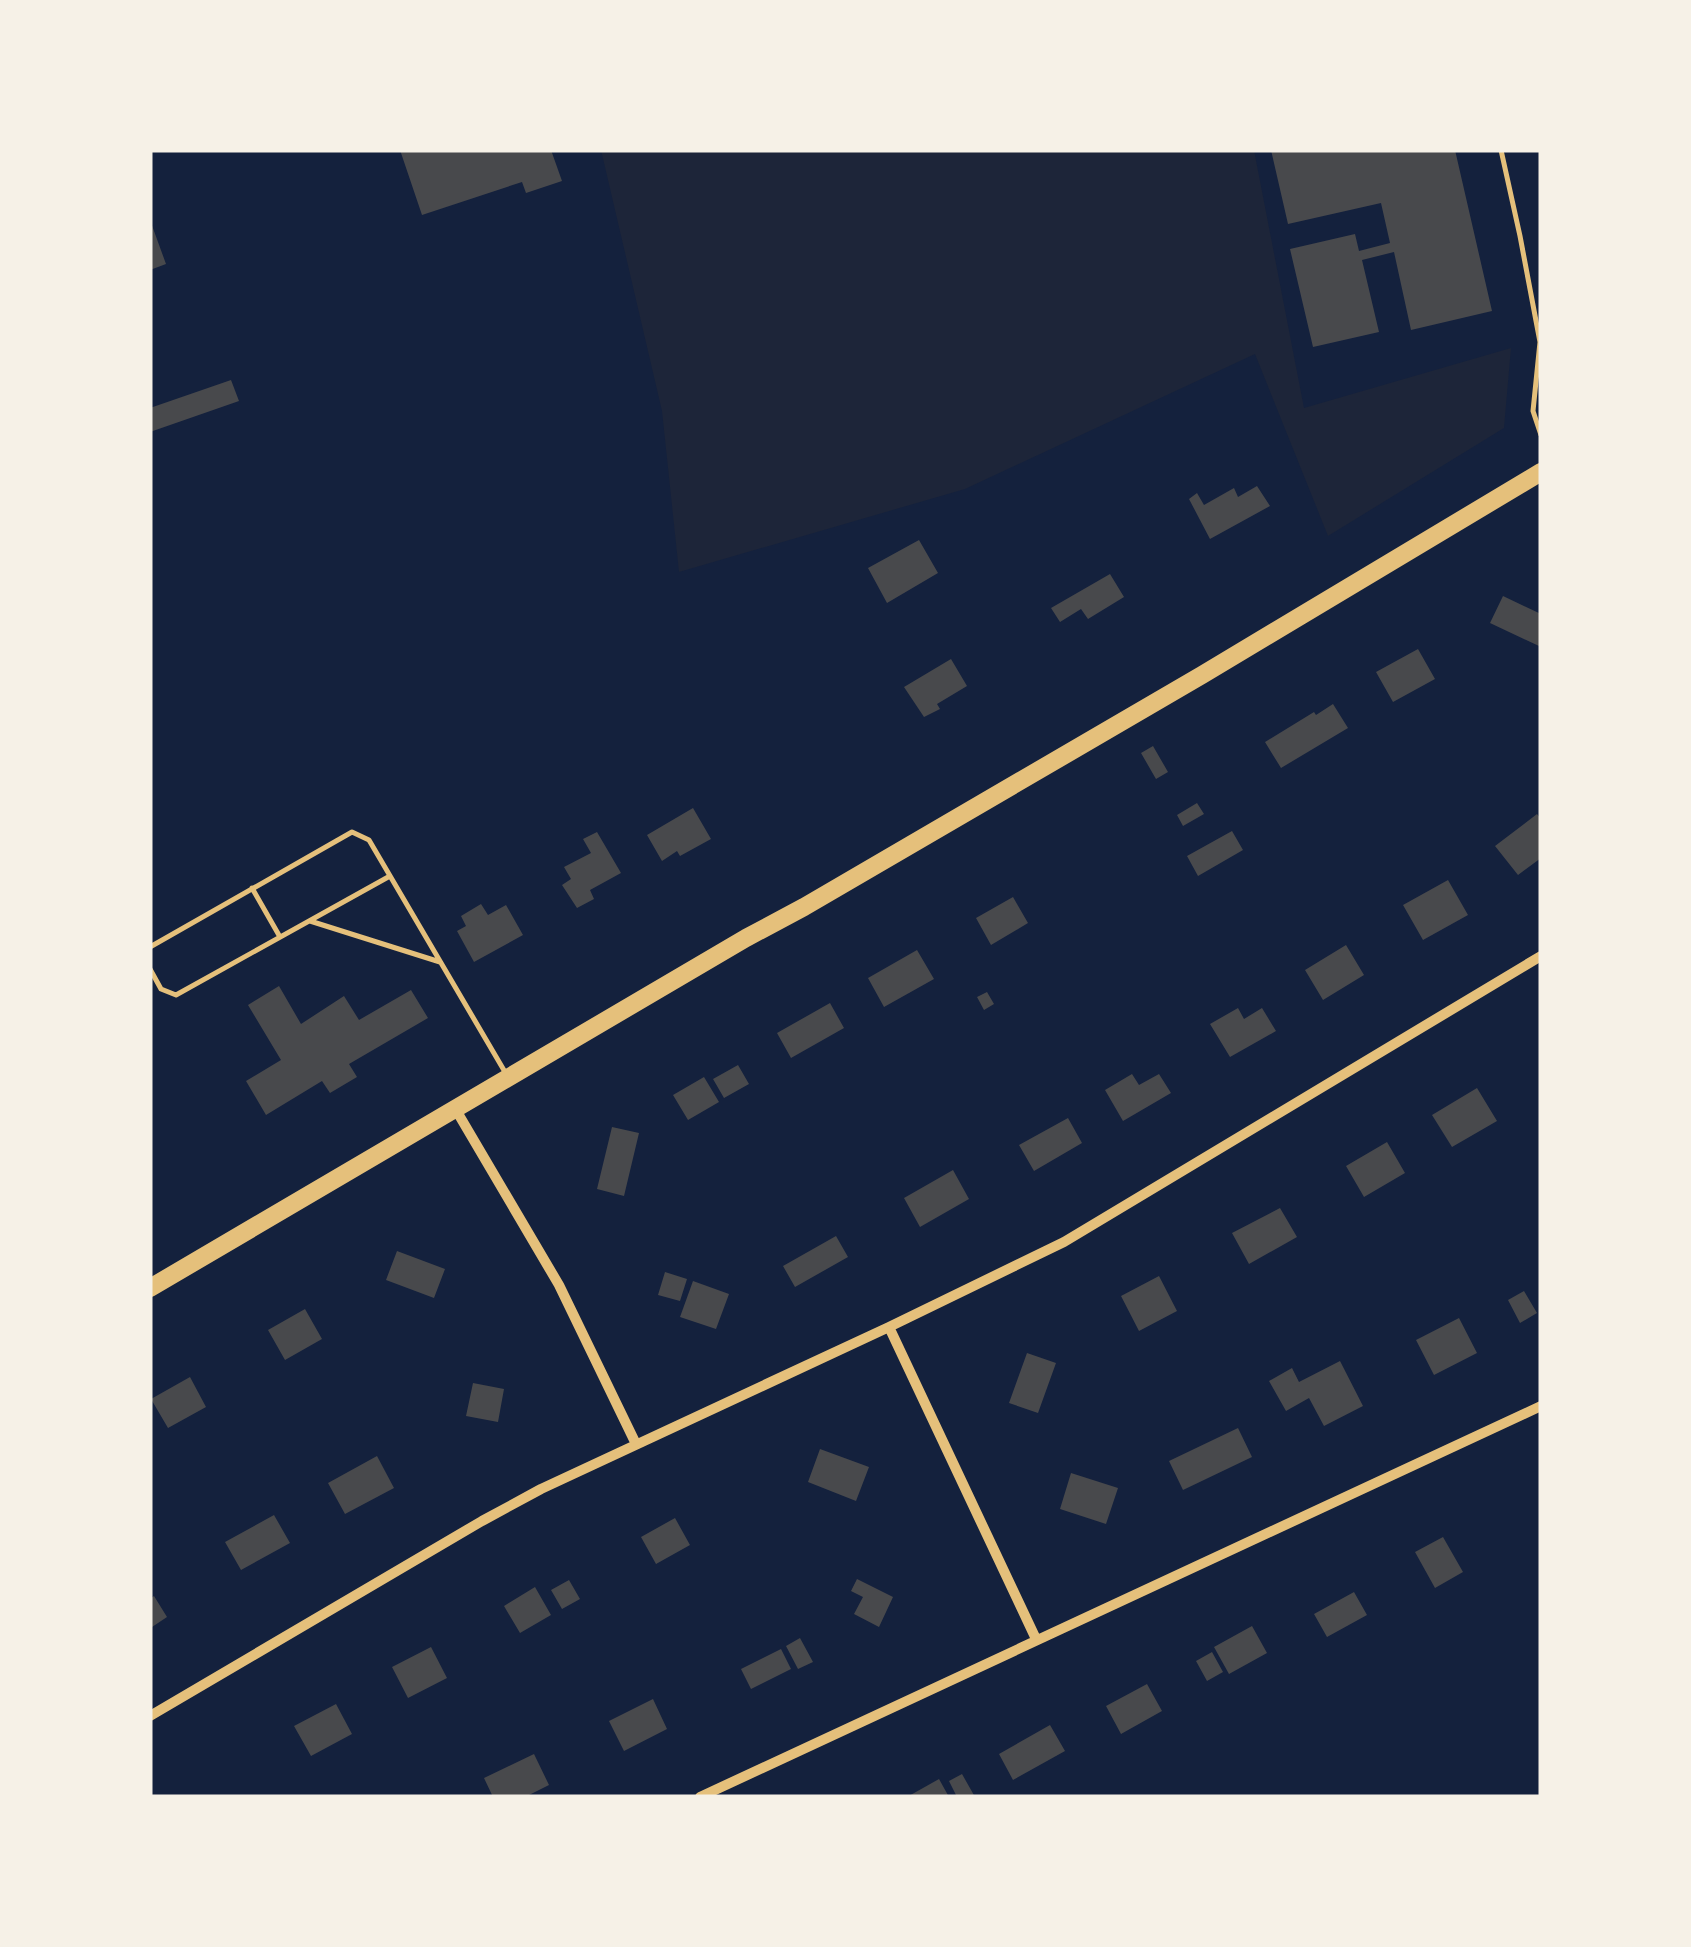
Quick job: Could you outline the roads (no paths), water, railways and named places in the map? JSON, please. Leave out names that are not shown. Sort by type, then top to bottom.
[{"type":"main road","points":[[150,1288],[1184,685],[1541,472]]},
{"type":"street","points":[[150,1716],[542,1489],[1064,1242],[1541,956]]},
{"type":"street","points":[[456,1110],[559,1285],[636,1444]]},
{"type":"street","points":[[890,1327],[1036,1639]]},
{"type":"street","points":[[700,1797],[1541,1406]]},
{"type":"lane","points":[[1500,150],[1538,316],[1540,342],[1532,411],[1541,435]]},
{"type":"lane","points":[[150,946],[352,832],[369,840],[509,1079]]},
{"type":"lane","points":[[150,969],[160,989],[176,995],[390,876]]},
{"type":"lane","points":[[252,888],[280,938]]},
{"type":"lane","points":[[310,921],[440,962]]}]
